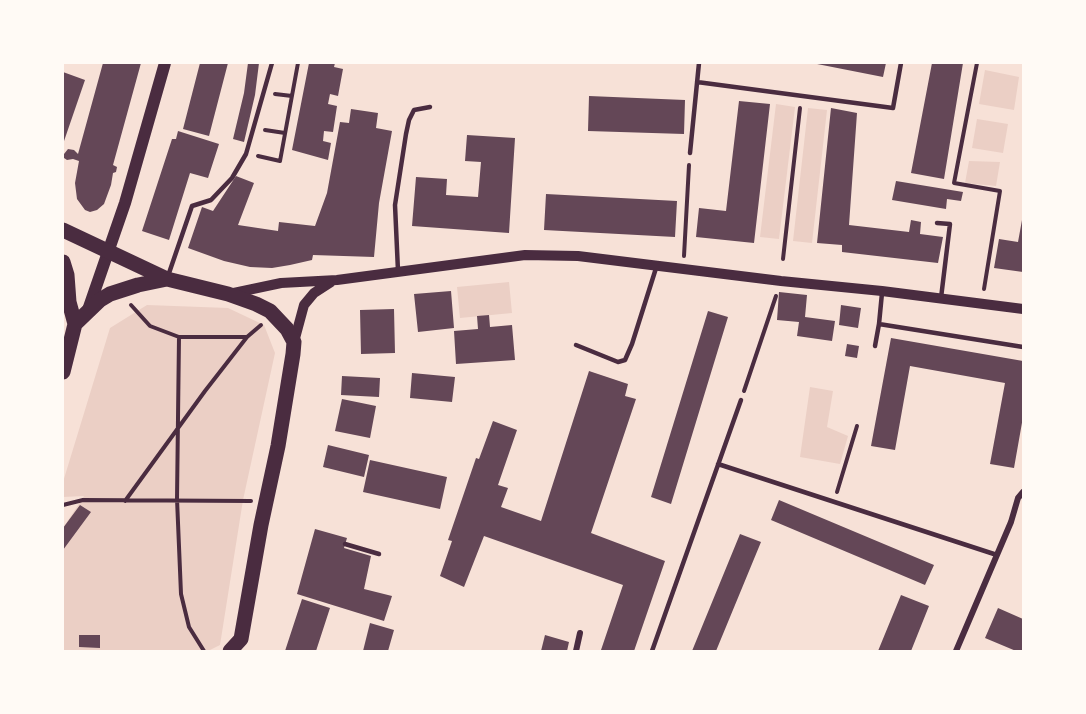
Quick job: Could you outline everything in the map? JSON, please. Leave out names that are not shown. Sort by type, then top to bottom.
[{"type":"main road","points":[[88,310],[125,203],[165,63]]},
{"type":"main road","points":[[63,230],[167,279],[228,294],[270,311],[287,329],[294,342],[278,446],[238,647]]},
{"type":"main road","points":[[63,262],[68,275],[69,302],[75,324]]},
{"type":"main road","points":[[63,372],[75,324],[88,310],[110,294],[167,279]]},
{"type":"street","points":[[228,294],[281,283],[337,280],[525,255],[579,256],[1023,309]]},
{"type":"street","points":[[294,342],[304,305],[319,289],[337,280]]},
{"type":"street","points":[[956,651],[997,555],[1018,498],[1023,492]]},
{"type":"street","points":[[576,651],[580,633]]},
{"type":"lane","points":[[167,279],[192,206],[211,200],[232,178],[246,154],[272,63]]},
{"type":"lane","points":[[690,153],[699,63]]},
{"type":"lane","points":[[697,82],[893,108],[901,63]]},
{"type":"lane","points":[[398,271],[395,205],[406,134],[414,110],[430,106]]},
{"type":"lane","points":[[937,223],[950,224],[941,298]]},
{"type":"lane","points":[[576,345],[618,362],[625,360],[657,265]]},
{"type":"lane","points":[[875,346],[882,291]]},
{"type":"lane","points":[[879,324],[1023,347]]},
{"type":"lane","points":[[652,651],[741,400]]},
{"type":"lane","points":[[718,464],[997,555]]},
{"type":"lane","points":[[345,544],[379,554]]},
{"type":"path","points":[[246,154],[280,161],[298,63]]},
{"type":"path","points":[[977,63],[954,183],[1000,190],[985,283]]},
{"type":"path","points":[[783,259],[801,96]]},
{"type":"path","points":[[254,128],[285,133]]},
{"type":"path","points":[[683,269],[690,153]]},
{"type":"path","points":[[741,400],[778,291],[768,291]]},
{"type":"path","points":[[129,302],[150,326],[179,337],[247,337]]},
{"type":"path","points":[[125,501],[205,391],[247,337],[262,325],[264,320]]},
{"type":"path","points":[[179,337],[177,499],[181,594],[189,627],[204,651]]},
{"type":"path","points":[[834,501],[857,426]]},
{"type":"path","points":[[63,505],[83,500],[243,500]]},
{"type":"shaded area","points":[[985,70],[1019,77],[1014,110],[979,104]]},
{"type":"shaded area","points":[[776,104],[795,107],[779,239],[760,237]]},
{"type":"shaded area","points":[[808,108],[827,110],[812,243],[793,241]]},
{"type":"shaded area","points":[[977,119],[1008,124],[1003,153],[972,148]]},
{"type":"shaded area","points":[[969,161],[1000,162],[996,186],[965,183]]},
{"type":"shaded area","points":[[509,282],[512,313],[460,318],[457,287]]},
{"type":"shaded area","points":[[147,305],[228,308],[264,325],[275,353],[243,500],[220,645],[208,651],[63,651],[63,528],[84,496],[63,497],[63,482],[110,328]]},
{"type":"shaded area","points":[[810,387],[833,391],[827,427],[848,436],[840,464],[800,457]]},
{"type":"building","points":[[103,63],[141,63],[113,165],[117,167],[116,172],[113,173],[104,204],[90,212],[85,210],[77,199],[75,183],[79,161],[67,160],[64,154],[68,149],[78,154]]},
{"type":"building","points":[[200,63],[228,63],[209,136],[183,129]]},
{"type":"building","points":[[248,63],[259,63],[255,95],[244,142],[233,139],[244,93]]},
{"type":"building","points":[[309,63],[335,63],[334,67],[343,69],[338,96],[330,94],[328,104],[337,106],[333,132],[324,131],[323,141],[331,143],[328,160],[292,150]]},
{"type":"building","points":[[812,63],[886,63],[883,77]]},
{"type":"building","points":[[932,63],[963,63],[944,179],[911,173]]},
{"type":"building","points":[[63,72],[85,80],[63,144]]},
{"type":"building","points":[[589,96],[685,100],[684,134],[588,131]]},
{"type":"building","points":[[739,101],[770,104],[754,243],[696,237],[699,208],[726,211]]},
{"type":"building","points":[[831,108],[857,113],[849,225],[909,232],[911,220],[921,222],[920,234],[943,237],[938,263],[842,252],[842,245],[817,243]]},
{"type":"building","points":[[351,109],[378,113],[376,128],[392,131],[379,203],[374,257],[313,255],[312,260],[290,265],[272,268],[250,267],[224,261],[188,248],[202,207],[213,211],[236,176],[254,183],[238,225],[278,231],[279,222],[315,226],[327,193],[340,122],[349,123]]},
{"type":"building","points":[[178,131],[219,144],[208,178],[190,173],[169,240],[142,231],[172,139],[176,139]]},
{"type":"building","points":[[467,135],[515,138],[509,233],[412,226],[416,177],[447,179],[446,195],[478,197],[481,162],[465,161]]},
{"type":"building","points":[[896,181],[963,192],[961,201],[947,199],[946,209],[892,200]]},
{"type":"building","points":[[546,194],[677,201],[675,237],[544,230]]},
{"type":"building","points":[[1022,220],[1023,272],[994,268],[999,239],[1018,242]]},
{"type":"building","points":[[451,291],[454,328],[418,332],[414,294]]},
{"type":"building","points":[[779,292],[807,295],[805,317],[835,321],[832,341],[797,336],[799,322],[777,320]]},
{"type":"building","points":[[841,305],[861,308],[858,328],[839,325]]},
{"type":"building","points":[[394,309],[395,353],[361,354],[360,310]]},
{"type":"building","points":[[708,311],[728,317],[671,504],[651,497]]},
{"type":"building","points":[[489,315],[490,327],[512,325],[515,360],[456,364],[454,331],[478,329],[477,316]]},
{"type":"building","points":[[891,338],[1023,361],[1023,417],[1014,468],[990,464],[1005,383],[910,366],[895,450],[871,446]]},
{"type":"building","points":[[847,344],[859,346],[857,358],[845,356]]},
{"type":"building","points":[[589,371],[628,384],[625,396],[636,399],[591,533],[665,561],[634,651],[601,650],[623,585],[484,536],[464,587],[440,576],[452,541],[448,540],[476,458],[479,459],[493,421],[517,430],[498,485],[508,488],[501,507],[541,521]]},
{"type":"building","points":[[412,373],[455,377],[452,402],[410,398]]},
{"type":"building","points":[[342,376],[380,378],[379,397],[341,395]]},
{"type":"building","points":[[342,399],[376,406],[370,438],[335,431]]},
{"type":"building","points":[[328,445],[369,455],[364,477],[323,467]]},
{"type":"building","points":[[370,460],[447,477],[440,509],[363,492]]},
{"type":"building","points":[[779,500],[934,565],[925,585],[771,520]]},
{"type":"building","points":[[80,505],[91,512],[63,550],[63,528]]},
{"type":"building","points":[[315,529],[347,538],[344,548],[371,556],[364,589],[392,596],[384,621],[297,594]]},
{"type":"building","points":[[740,534],[761,542],[716,651],[692,651]]},
{"type":"building","points":[[901,595],[929,606],[911,651],[878,651]]},
{"type":"building","points":[[302,599],[330,608],[316,651],[285,651]]},
{"type":"building","points":[[998,608],[1023,619],[1023,651],[1016,651],[985,638]]},
{"type":"building","points":[[370,623],[394,630],[388,651],[363,651]]},
{"type":"building","points":[[79,635],[100,635],[100,648],[79,647]]},
{"type":"building","points":[[545,635],[569,642],[567,651],[541,651]]}]
